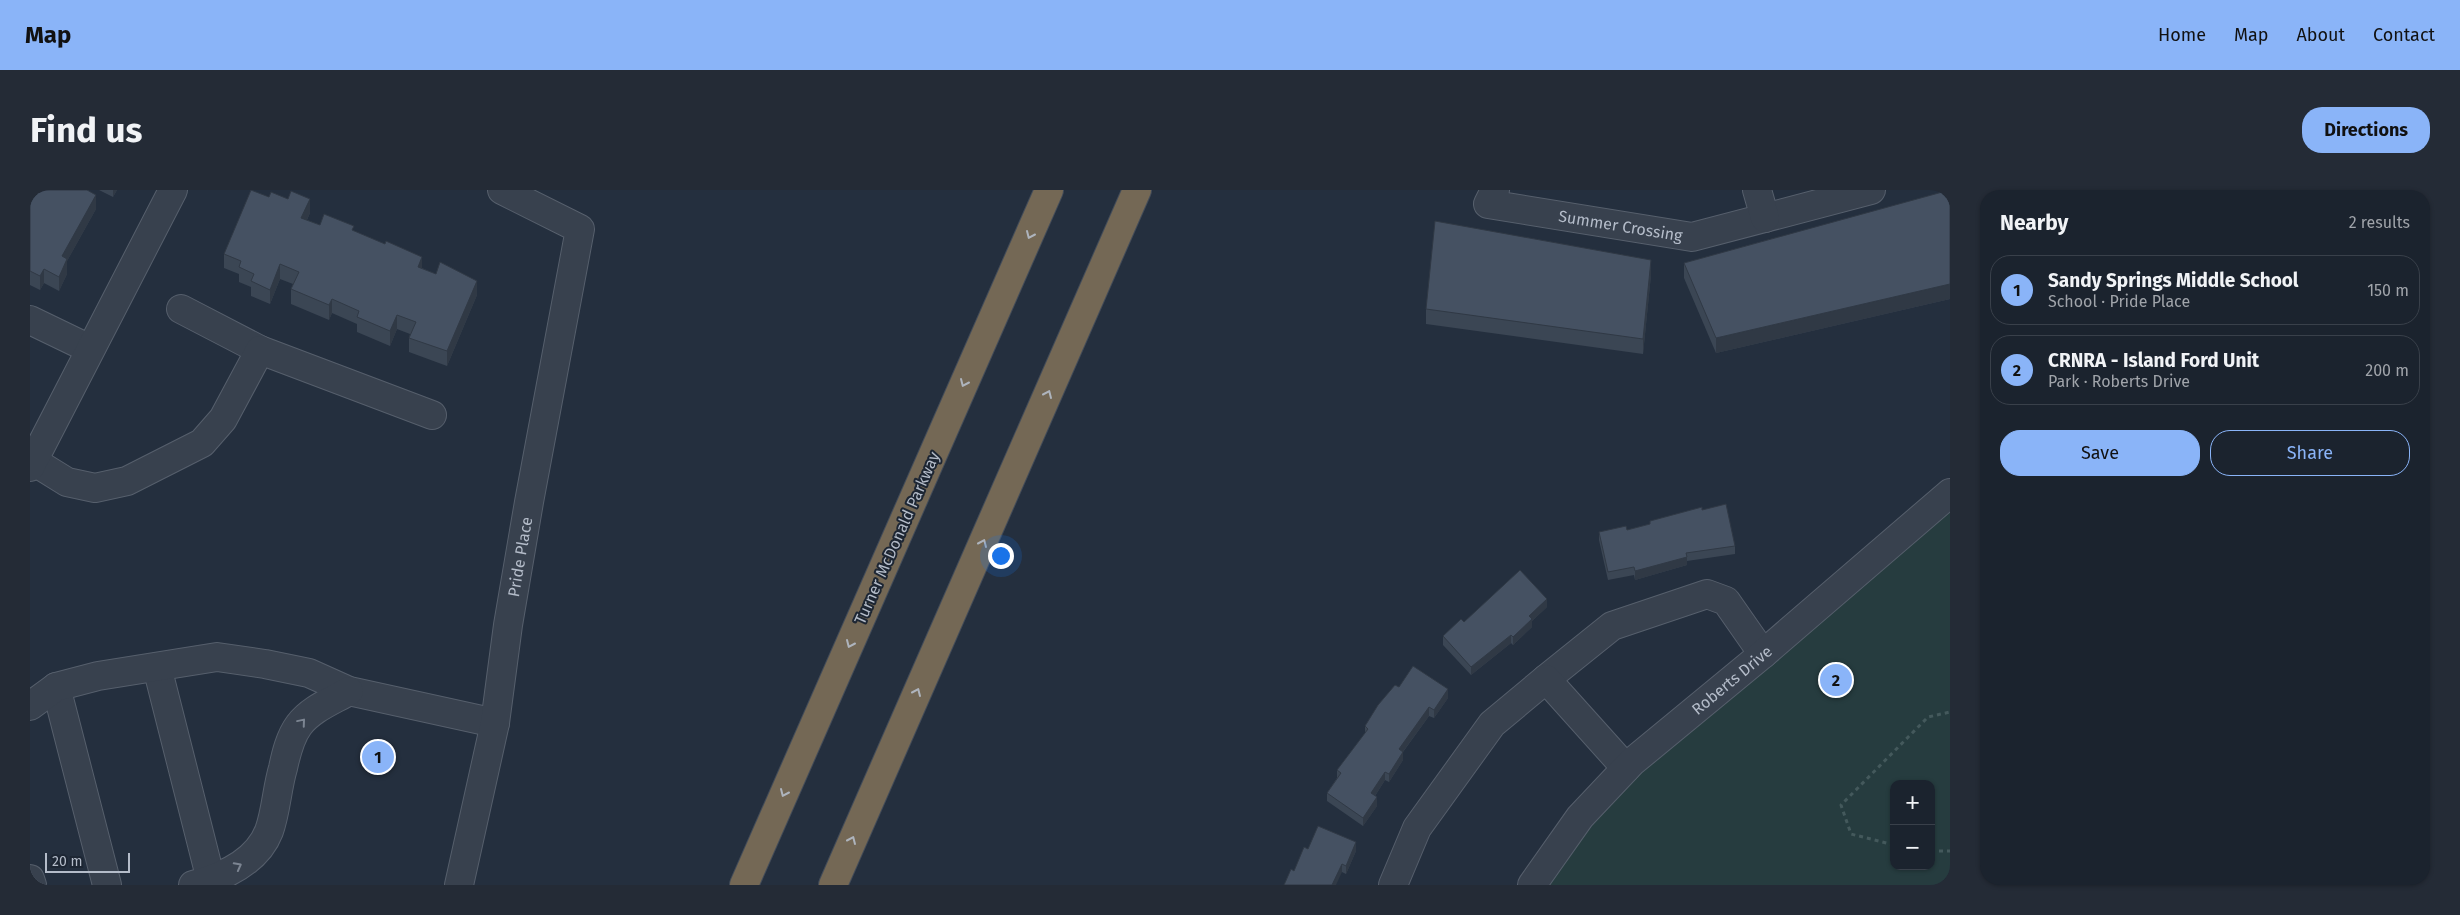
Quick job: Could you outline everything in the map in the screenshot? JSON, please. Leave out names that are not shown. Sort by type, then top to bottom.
[{"type":"highway","name":"Turner McDonald Parkway","points":[[744,885],[1049,190]]},
{"type":"highway","points":[[833,885],[1137,190]]},
{"type":"street","points":[[173,190],[31,464],[66,482],[95,488],[127,481],[202,443],[223,419],[260,350]]},
{"type":"street","name":"Pride Place","points":[[459,885],[495,723],[508,625],[529,502],[580,229],[502,190]]},
{"type":"street","name":"Summer Crossing","points":[[1495,190],[1488,204],[1692,238],[1857,192]]},
{"type":"street","points":[[1757,190],[1766,218]]},
{"type":"street","points":[[181,309],[260,350],[432,414]]},
{"type":"street","points":[[30,320],[90,349]]},
{"type":"street","name":"Roberts Drive","points":[[1532,885],[1580,817],[1626,768],[1764,654],[1950,493]]},
{"type":"street","points":[[1393,885],[1417,828],[1492,724],[1612,626],[1707,594],[1726,601],[1764,654]]},
{"type":"street","points":[[30,706],[56,687],[98,676],[217,657],[266,664],[308,673],[349,691],[495,723]]},
{"type":"street","points":[[156,666],[202,883],[247,861],[268,832],[287,750],[298,726],[312,712],[349,691]]},
{"type":"street","points":[[1546,679],[1626,768]]},
{"type":"street","points":[[56,687],[108,885]]},
{"type":"street","points":[[30,879],[32,885]]},
{"type":"path","points":[[1890,844],[1851,834],[1842,805],[1928,717],[1950,712]]},
{"type":"path","points":[[1935,851],[1950,851]]},
{"type":"green space","points":[[1950,491],[1950,885],[1529,885],[1537,865]]},
{"type":"building","points":[[30,190],[87,190],[96,195],[62,256],[67,259],[59,277],[44,269],[40,276],[30,271]]},
{"type":"building","points":[[251,190],[269,197],[271,192],[288,199],[291,191],[310,199],[301,218],[320,225],[324,214],[354,226],[352,230],[385,244],[386,241],[422,257],[418,267],[436,274],[440,262],[477,281],[447,351],[409,338],[416,322],[397,315],[390,331],[357,317],[359,311],[332,299],[329,305],[291,289],[299,272],[280,264],[270,290],[251,281],[254,274],[239,267],[241,261],[224,254]]},
{"type":"building","points":[[1946,191],[1950,197],[1950,284],[1716,338],[1684,263]]},
{"type":"building","points":[[1435,221],[1651,260],[1643,339],[1426,309]]},
{"type":"building","points":[[1726,504],[1735,546],[1686,553],[1687,557],[1635,571],[1634,567],[1608,572],[1599,532],[1626,526],[1627,530],[1650,524],[1650,521],[1702,507],[1702,510]]},
{"type":"building","points":[[1520,570],[1547,599],[1529,616],[1532,619],[1513,637],[1511,635],[1471,667],[1443,636],[1461,619],[1464,622]]},
{"type":"building","points":[[1413,666],[1448,689],[1434,710],[1429,707],[1399,749],[1403,752],[1389,774],[1385,772],[1371,793],[1377,797],[1363,818],[1327,793],[1341,773],[1337,770],[1368,729],[1365,726],[1378,705],[1395,685],[1399,687]]},
{"type":"building","points":[[1318,826],[1356,842],[1346,866],[1342,864],[1332,885],[1284,885],[1291,869],[1294,871],[1304,847],[1308,849]]},
{"type":"place","name":"CRNRA - Island Ford Unit","points":[[1836,680]]},
{"type":"place","name":"Sandy Springs Middle School","points":[[378,757]]}]
